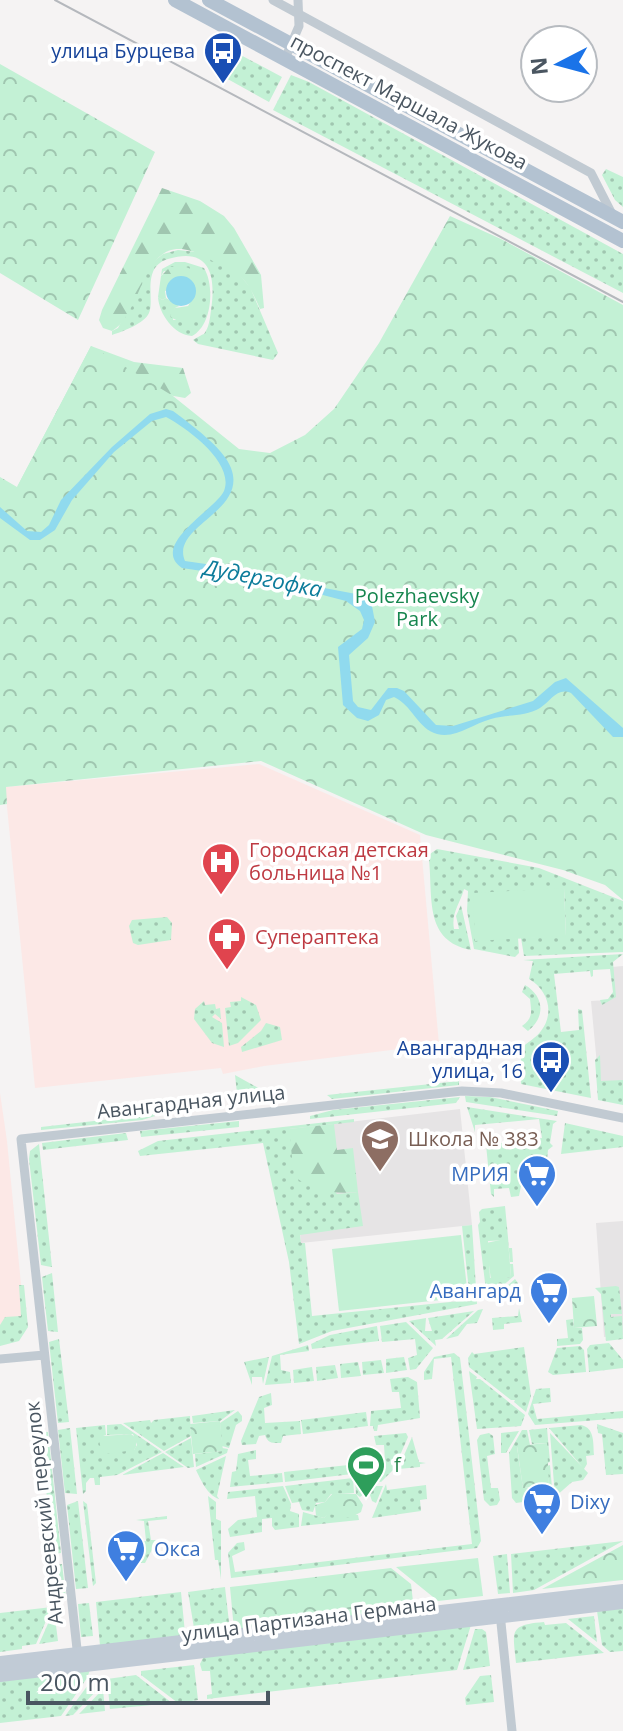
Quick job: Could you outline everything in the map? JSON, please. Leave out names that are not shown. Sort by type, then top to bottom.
[{"type":"main road","name":"проспект Маршала Жукова","points":[[175,0],[288,53],[618,219]]},
{"type":"main road","name":"проспект Маршала Жукова","points":[[209,0],[288,53],[623,241]]},
{"type":"main road","name":"улица Партизана Германа","points":[[0,1675],[78,1661],[500,1611],[623,1591]]},
{"type":"main road","name":"улица Партизана Германа","points":[[500,1611],[623,1602]]},
{"type":"main road","name":"улица Партизана Германа","points":[[0,1663],[78,1661]]},
{"type":"street","points":[[273,0],[591,173],[618,219]]},
{"type":"street","points":[[288,53],[299,26],[298,0]]},
{"type":"street","name":"Авангардная улица","points":[[44,1355],[21,1139],[462,1091],[501,1093],[623,1118]]},
{"type":"street","points":[[0,1359],[44,1355]]},
{"type":"street","name":"Андреевский переулок","points":[[44,1355],[78,1661]]},
{"type":"street","points":[[500,1611],[512,1731]]},
{"type":"shaded area","name":"Городская детская больница №1","points":[[259,764],[420,835],[439,1044],[223,1074],[221,1068],[35,1088],[5,787]]},
{"type":"shaded area","points":[[623,966],[623,1102],[600,1097],[591,1001],[609,1000],[614,993],[612,967]]},
{"type":"shaded area","points":[[0,1093],[25,1325],[0,1342]]},
{"type":"shaded area","name":"Школа № 383","points":[[460,1109],[472,1225],[301,1243],[289,1129]]},
{"type":"shaded area","points":[[623,1221],[623,1335],[604,1337],[596,1223]]},
{"type":"green space","points":[[237,53],[282,77],[269,102],[224,77]]},
{"type":"green space","points":[[0,64],[155,152],[78,320],[0,273]]},
{"type":"green space","points":[[291,75],[623,254],[623,293],[273,110]]},
{"type":"green space","points":[[606,169],[623,177],[623,207],[615,200],[602,175]]},
{"type":"green space","points":[[162,188],[200,201],[224,216],[261,275],[264,308],[260,309],[246,282],[235,273],[186,250],[170,251],[157,259],[148,272],[123,321],[112,331],[103,328],[99,320],[102,310]]},
{"type":"green space","name":"Polezhaevsky Park","points":[[450,216],[501,239],[623,305],[623,900],[605,885],[563,870],[426,835],[261,761],[6,787],[7,804],[0,805],[0,477],[17,487],[91,346],[173,396],[239,449],[270,453],[305,435],[334,409],[379,343]]},
{"type":"green space","points":[[178,250],[197,252],[237,272],[250,287],[278,353],[273,360],[198,344],[193,340],[204,334],[208,326],[212,298],[208,267],[194,257],[182,256],[160,263],[152,276],[147,317],[133,327],[112,335],[151,264],[163,254]]},
{"type":"green space","points":[[175,262],[204,268],[210,285],[210,305],[204,324],[192,336],[174,328],[164,317],[159,304],[158,297],[162,300],[166,298],[179,306],[175,308],[173,320],[186,320],[201,299],[202,287],[164,271],[161,276],[162,269]]},
{"type":"green space","points":[[170,267],[186,267],[200,273],[203,308],[188,320],[178,321],[170,316],[175,308],[188,306],[195,294],[192,281],[165,291],[166,298],[162,300],[158,297],[161,276]]},
{"type":"green space","points":[[91,346],[134,362],[183,368],[191,393],[185,398],[157,393],[17,487]]},
{"type":"green space","points":[[437,849],[539,868],[623,901],[623,952],[524,956],[521,938],[566,935],[564,888],[475,940],[518,938],[519,953],[515,957],[474,949],[467,911],[468,891],[464,889],[453,923],[454,929],[459,929],[456,916],[461,905],[471,950],[456,945],[438,928],[434,916],[429,860],[430,854]]},
{"type":"green space","points":[[564,888],[566,936],[475,941],[473,893]]},
{"type":"green space","points":[[167,917],[172,923],[171,940],[133,943],[129,926],[132,920]]},
{"type":"green space","points":[[623,954],[613,962],[616,997],[602,1005],[600,1000],[608,999],[613,992],[610,969],[593,970],[591,977],[590,971],[554,974],[561,1032],[579,1030],[578,1009],[582,1010],[591,1098],[521,1084],[521,1049],[541,1031],[548,1017],[545,996],[529,979],[533,961],[523,960]]},
{"type":"green space","points":[[525,985],[536,995],[540,1007],[538,1019],[528,1031],[522,1026],[531,1014],[530,999],[522,992]]},
{"type":"green space","points":[[241,997],[256,1005],[261,1020],[238,1043],[229,1046],[225,1008],[231,1007],[230,1002],[241,1001]]},
{"type":"green space","points":[[204,1001],[205,1005],[215,1004],[216,1009],[220,1008],[221,1019],[215,1014],[212,1017],[222,1023],[224,1047],[212,1043],[194,1019],[195,1009]]},
{"type":"green space","points":[[266,1023],[280,1027],[282,1040],[242,1052],[241,1047]]},
{"type":"green space","points":[[600,1055],[601,1081],[623,1080],[623,1105],[598,1100],[595,1060]]},
{"type":"green space","points":[[235,1075],[271,1095],[271,1097],[238,1102]]},
{"type":"green space","points":[[459,1081],[459,1085],[332,1099],[327,1095]]},
{"type":"green space","points":[[465,1096],[490,1097],[558,1111],[557,1116],[466,1102]]},
{"type":"green space","points":[[460,1097],[456,1103],[310,1119],[310,1116],[333,1110]]},
{"type":"green space","points":[[467,1107],[557,1121],[553,1124],[550,1143],[553,1146],[548,1150],[545,1180],[538,1183],[525,1166],[519,1171],[523,1176],[519,1196],[511,1197],[509,1188],[494,1189],[494,1197],[491,1194],[486,1145],[542,1138],[539,1119],[475,1125],[475,1132]]},
{"type":"green space","points":[[165,1113],[142,1120],[41,1130],[41,1127]]},
{"type":"green space","points":[[354,1119],[354,1122],[289,1129],[337,1194],[358,1192],[363,1226],[300,1235],[301,1243],[305,1243],[312,1316],[470,1300],[462,1226],[472,1225],[477,1304],[332,1331],[299,1344],[289,1262],[263,1143],[140,1156],[138,1151],[158,1141]]},
{"type":"green space","points":[[239,1121],[239,1127],[141,1137],[140,1131]]},
{"type":"green space","points":[[565,1123],[623,1136],[623,1147],[561,1154]]},
{"type":"green space","points":[[334,1124],[337,1150],[353,1148],[358,1192],[324,1191],[294,1176],[289,1129]]},
{"type":"green space","points":[[126,1133],[128,1140],[43,1150],[42,1143]]},
{"type":"green space","points":[[39,1144],[52,1267],[41,1265],[29,1159],[30,1151]]},
{"type":"green space","points":[[505,1206],[513,1262],[510,1262],[508,1240],[488,1241],[490,1278],[511,1277],[510,1264],[513,1264],[514,1276],[487,1299],[479,1212]]},
{"type":"green space","points":[[461,1235],[468,1297],[339,1311],[332,1249]]},
{"type":"green space","points":[[508,1240],[511,1277],[491,1280],[486,1243]]},
{"type":"green space","points":[[52,1273],[58,1332],[48,1331],[42,1277]]},
{"type":"green space","points":[[515,1279],[519,1297],[490,1300],[508,1288]]},
{"type":"green space","points":[[19,1285],[24,1285],[28,1327],[19,1341],[0,1346],[0,1325],[5,1317],[21,1316]]},
{"type":"green space","points":[[619,1287],[622,1314],[611,1314],[611,1317],[622,1316],[623,1339],[606,1341],[601,1294],[595,1288]]},
{"type":"green space","points":[[594,1296],[597,1326],[574,1328],[572,1298]]},
{"type":"green space","points":[[519,1308],[522,1322],[504,1324],[504,1329],[493,1330],[492,1318],[518,1316]]},
{"type":"green space","points":[[483,1309],[477,1323],[467,1324],[458,1336],[446,1339],[478,1310]]},
{"type":"green space","points":[[474,1311],[442,1339],[435,1340],[436,1346],[409,1321],[426,1318],[425,1331],[432,1331],[428,1318]]},
{"type":"green space","points":[[573,1319],[574,1328],[582,1328],[583,1340],[580,1344],[557,1346],[557,1339],[568,1338],[566,1320]]},
{"type":"green space","points":[[406,1322],[433,1348],[416,1369],[410,1370],[408,1358],[417,1355],[415,1339],[382,1342],[380,1326]]},
{"type":"green space","points":[[377,1326],[379,1341],[312,1349],[311,1344],[330,1335]]},
{"type":"green space","points":[[59,1339],[69,1422],[58,1423],[49,1342]]},
{"type":"green space","points":[[609,1343],[623,1360],[623,1368],[589,1372],[587,1349],[590,1345]]},
{"type":"green space","points":[[308,1345],[309,1351],[280,1355],[281,1370],[290,1372],[291,1383],[265,1385],[272,1356]]},
{"type":"green space","points":[[580,1346],[584,1350],[586,1372],[553,1375],[548,1372],[557,1348]]},
{"type":"green space","points":[[524,1347],[531,1396],[526,1412],[515,1400],[469,1367],[468,1358],[472,1352]]},
{"type":"green space","points":[[454,1353],[460,1358],[462,1374],[481,1541],[477,1548],[231,1578],[228,1553],[237,1543],[244,1542],[245,1550],[232,1556],[235,1572],[472,1544],[451,1357],[434,1359],[432,1379],[424,1380],[424,1372],[434,1357]]},
{"type":"green space","points":[[269,1357],[263,1384],[262,1377],[252,1377],[252,1385],[244,1362]]},
{"type":"green space","points":[[404,1357],[407,1370],[386,1373],[386,1359]]},
{"type":"green space","points":[[381,1360],[384,1373],[363,1375],[362,1362]]},
{"type":"green space","points":[[358,1362],[361,1376],[341,1378],[340,1364]]},
{"type":"green space","points":[[335,1365],[338,1378],[317,1381],[316,1367]]},
{"type":"green space","points":[[312,1367],[314,1381],[294,1383],[293,1370]]},
{"type":"green space","points":[[469,1371],[525,1415],[521,1426],[477,1429]]},
{"type":"green space","points":[[408,1377],[417,1382],[420,1418],[378,1425],[377,1431],[374,1431],[370,1426],[371,1411],[401,1408],[399,1392],[392,1392],[390,1379]]},
{"type":"green space","points":[[550,1388],[551,1402],[533,1404],[537,1419],[623,1411],[623,1418],[535,1425],[528,1414],[536,1389]]},
{"type":"green space","points":[[271,1393],[272,1405],[264,1408],[265,1423],[300,1421],[301,1434],[283,1436],[281,1443],[269,1441],[265,1435],[259,1436],[256,1444],[242,1445],[259,1397]]},
{"type":"green space","points":[[235,1410],[220,1421],[193,1423],[192,1416]]},
{"type":"green space","points":[[238,1411],[242,1421],[236,1425],[229,1448],[222,1446],[220,1423]]},
{"type":"green space","points":[[366,1412],[368,1426],[303,1434],[301,1420]]},
{"type":"green space","points":[[190,1416],[191,1436],[164,1451],[123,1423],[150,1420],[151,1423],[154,1420]]},
{"type":"green space","points":[[220,1421],[223,1451],[193,1454],[190,1424]]},
{"type":"green space","points":[[121,1424],[162,1452],[117,1475],[100,1477],[100,1485],[95,1485],[94,1478],[90,1478],[83,1494],[76,1428],[105,1425],[106,1435],[103,1436],[134,1450],[137,1445],[133,1434],[107,1435],[107,1425]]},
{"type":"green space","points":[[597,1424],[623,1433],[623,1474],[606,1475],[602,1434],[598,1433]]},
{"type":"green space","points":[[581,1425],[589,1429],[594,1446],[594,1455],[586,1456],[584,1469],[549,1428]]},
{"type":"green space","points":[[70,1428],[77,1494],[65,1493],[58,1430]]},
{"type":"green space","points":[[547,1428],[550,1462],[547,1463],[547,1443],[532,1444],[529,1430]]},
{"type":"green space","points":[[522,1430],[527,1430],[530,1445],[517,1447],[523,1488],[529,1488],[530,1501],[516,1503],[512,1498],[509,1453]]},
{"type":"green space","points":[[519,1431],[506,1453],[501,1453],[501,1433]]},
{"type":"green space","points":[[40,1432],[48,1432],[61,1553],[53,1554]]},
{"type":"green space","points":[[406,1433],[408,1437],[394,1469],[381,1482],[352,1474],[285,1482],[284,1472],[385,1461],[384,1445],[376,1445],[374,1436]]},
{"type":"green space","points":[[489,1433],[493,1436],[495,1454],[487,1456],[491,1488],[498,1488],[500,1500],[497,1505],[490,1506],[484,1500],[477,1440],[480,1435]]},
{"type":"green space","points":[[550,1433],[588,1473],[583,1480],[572,1482],[555,1497]]},
{"type":"green space","points":[[131,1434],[136,1438],[134,1450],[106,1454],[101,1450],[99,1440],[103,1436]]},
{"type":"green space","points":[[412,1437],[419,1462],[426,1463],[420,1464],[420,1467],[398,1469]]},
{"type":"green space","points":[[191,1438],[194,1467],[188,1468],[165,1452]]},
{"type":"green space","points":[[547,1443],[549,1486],[523,1488],[517,1446]]},
{"type":"green space","points":[[222,1448],[228,1449],[227,1453],[196,1467],[195,1454],[222,1451]]},
{"type":"green space","points":[[256,1450],[256,1459],[248,1460],[250,1476],[282,1473],[283,1482],[230,1487],[238,1454]]},
{"type":"green space","points":[[163,1453],[184,1467],[122,1475]]},
{"type":"green space","points":[[226,1456],[217,1496],[219,1499],[208,1491],[196,1470]]},
{"type":"green space","points":[[550,1465],[553,1499],[533,1501],[532,1487],[549,1485],[547,1466]]},
{"type":"green space","points":[[353,1478],[354,1493],[331,1494],[325,1502],[316,1503],[313,1512],[302,1510],[299,1502],[292,1503],[285,1486]]},
{"type":"green space","points":[[355,1478],[374,1486],[383,1486],[376,1503],[370,1495],[360,1497],[356,1494]]},
{"type":"green space","points":[[386,1484],[387,1490],[426,1485],[427,1499],[420,1500],[421,1511],[372,1518]]},
{"type":"green space","points":[[283,1486],[291,1504],[290,1511],[299,1514],[299,1527],[275,1530],[272,1518],[262,1519],[262,1532],[230,1537],[228,1529],[238,1520],[257,1517],[255,1496],[227,1499],[228,1492]]},
{"type":"green space","points":[[333,1493],[356,1494],[363,1505],[361,1512],[350,1518],[329,1514],[324,1518],[316,1516],[315,1505],[325,1502]]},
{"type":"green space","points":[[208,1496],[216,1502],[216,1519],[221,1521],[221,1579],[218,1560],[215,1560]]},
{"type":"green space","points":[[78,1501],[88,1588],[76,1589],[67,1505]]},
{"type":"green space","points":[[83,1501],[87,1504],[96,1583],[93,1586]]},
{"type":"green space","points":[[303,1512],[324,1518],[329,1513],[358,1515],[359,1520],[301,1526]]},
{"type":"green space","points":[[167,1516],[167,1519],[148,1521],[151,1540],[157,1540],[145,1563],[139,1563],[138,1542],[146,1541],[144,1521],[136,1520]]},
{"type":"green space","points":[[623,1541],[534,1590],[513,1593],[511,1554]]},
{"type":"green space","points":[[623,1545],[623,1580],[542,1589]]},
{"type":"green space","points":[[507,1554],[510,1593],[498,1594],[493,1556]]},
{"type":"green space","points":[[478,1558],[483,1596],[438,1601],[396,1567]]},
{"type":"green space","points":[[62,1564],[66,1598],[58,1599],[53,1565]]},
{"type":"green space","points":[[391,1568],[411,1584],[414,1610],[234,1630],[230,1587]]},
{"type":"green space","points":[[225,1587],[230,1631],[195,1634],[188,1592]]},
{"type":"green space","points":[[181,1592],[183,1636],[100,1646],[96,1602]]},
{"type":"green space","points":[[89,1603],[93,1636],[81,1637],[78,1604]]},
{"type":"green space","points":[[52,1607],[36,1644],[0,1652],[0,1613]]},
{"type":"green space","points":[[623,1608],[623,1651],[610,1652],[602,1645],[597,1611]]},
{"type":"green space","points":[[54,1610],[58,1641],[39,1644]]},
{"type":"green space","points":[[594,1616],[597,1642],[568,1619]]},
{"type":"green space","points":[[544,1622],[545,1625],[566,1623],[604,1653],[516,1663],[515,1632],[524,1625]]},
{"type":"green space","points":[[471,1625],[457,1670],[207,1699],[207,1695],[212,1694],[210,1671],[202,1671],[200,1664],[204,1656]]},
{"type":"green space","points":[[475,1629],[486,1632],[490,1666],[463,1670]]},
{"type":"green space","points":[[194,1665],[198,1700],[178,1703],[141,1675],[141,1671]]},
{"type":"green space","points":[[90,1670],[61,1716],[0,1723],[0,1680]]},
{"type":"green space","points":[[136,1675],[172,1703],[110,1709],[107,1679]]},
{"type":"green space","points":[[491,1675],[494,1702],[466,1705],[465,1698],[480,1676]]},
{"type":"green space","points":[[102,1680],[102,1685],[73,1715],[65,1716],[88,1685]]},
{"type":"green space","points":[[103,1689],[105,1711],[79,1714]]},
{"type":"water","points":[[181,276],[192,280],[196,291],[192,302],[181,306],[170,302],[166,291],[170,280]]},
{"type":"water","name":"Дудергофка","points":[[166,409],[173,411],[221,452],[231,468],[233,483],[229,496],[220,508],[188,538],[183,549],[185,561],[274,574],[356,594],[372,606],[375,622],[368,638],[349,655],[353,701],[358,707],[371,710],[388,688],[397,688],[404,691],[436,725],[453,726],[533,701],[555,682],[566,678],[623,728],[623,737],[613,737],[571,693],[566,692],[558,693],[534,711],[491,719],[444,735],[430,731],[406,705],[394,697],[386,700],[379,715],[368,721],[357,718],[343,705],[338,647],[362,629],[364,620],[360,611],[346,601],[269,581],[182,568],[174,559],[173,549],[178,539],[218,499],[224,491],[226,480],[223,469],[207,448],[166,417],[152,421],[114,452],[72,500],[55,530],[40,540],[30,540],[0,518],[0,507],[27,531],[41,532],[49,525],[61,500],[112,447],[150,414]]},
{"type":"tram line","points":[[55,0],[623,302]]},
{"type":"place","name":"улица Бурцева","points":[[223,85]]},
{"type":"place","name":"Городская детская больница №1","points":[[221,896]]},
{"type":"place","name":"Супераптека","points":[[227,971]]},
{"type":"place","name":"Авангардная улица, 16","points":[[551,1094]]},
{"type":"place","name":"Школа № 383","points":[[380,1173]]},
{"type":"place","name":"МРИЯ","points":[[537,1208]]},
{"type":"place","name":"Авангард","points":[[549,1325]]},
{"type":"place","name":"f","points":[[366,1499]]},
{"type":"place","name":"Dixy","points":[[542,1536]]},
{"type":"place","name":"Окса","points":[[126,1583]]}]
